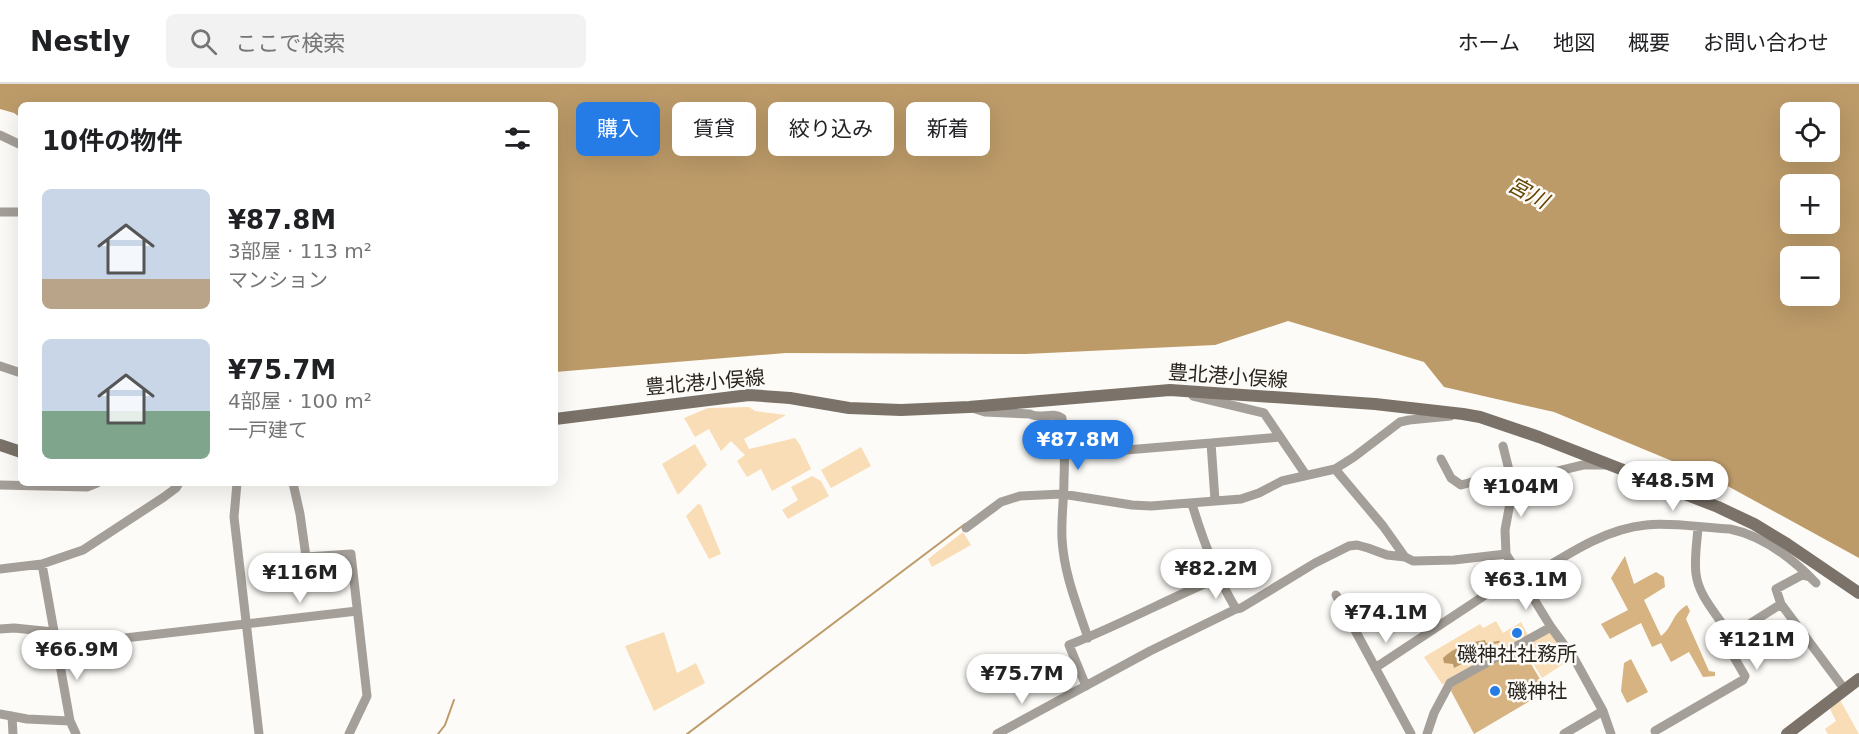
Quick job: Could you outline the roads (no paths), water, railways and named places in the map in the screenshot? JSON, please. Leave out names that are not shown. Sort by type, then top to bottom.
[{"type":"main road","name":"豊北港小俣線","points":[[558,419],[749,395],[790,398],[849,408],[903,410],[969,407],[1170,390],[1401,406],[1462,414],[1480,417],[1610,463],[1691,495],[1754,524],[1814,561],[1859,593]]},
{"type":"main road","points":[[0,445],[18,451]]},
{"type":"main road","points":[[1787,734],[1859,679]]},
{"type":"street","points":[[0,135],[18,144]]},
{"type":"street","points":[[0,212],[18,212]]},
{"type":"street","points":[[0,366],[18,372]]},
{"type":"street","points":[[1170,390],[1264,413],[1306,475]]},
{"type":"street","points":[[969,407],[985,412],[1030,414],[1035,417],[1058,415],[1062,418],[1065,455],[1062,494],[1064,559],[1070,586],[1088,638]]},
{"type":"street","points":[[966,528],[1001,502],[1014,497],[1062,494],[1132,504],[1192,504],[1241,499],[1282,481],[1335,469],[1354,458],[1400,423],[1462,414]]},
{"type":"street","points":[[1065,455],[1280,437]]},
{"type":"street","points":[[1211,443],[1215,500]]},
{"type":"street","points":[[1503,446],[1512,482],[1505,530],[1506,554],[1551,627],[1575,660],[1603,711],[1611,734]]},
{"type":"street","points":[[1441,459],[1451,478],[1461,485],[1508,472]]},
{"type":"street","points":[[1512,482],[1583,465],[1602,466],[1610,463]]},
{"type":"street","points":[[1335,469],[1383,526],[1405,557]]},
{"type":"street","points":[[0,485],[18,485]]},
{"type":"street","points":[[44,486],[90,486]]},
{"type":"street","points":[[0,569],[42,564],[83,550],[178,486]]},
{"type":"street","points":[[237,486],[234,517],[259,734]]},
{"type":"street","points":[[294,486],[306,557],[351,554],[367,696],[350,734]]},
{"type":"street","points":[[1192,504],[1205,547],[1218,578],[1236,609]]},
{"type":"street","points":[[1375,669],[1521,578],[1618,531],[1648,524],[1730,529],[1753,536],[1784,555],[1813,580],[1802,576],[1776,589],[1781,604],[1845,690]]},
{"type":"street","points":[[1698,527],[1696,563],[1698,582],[1704,596],[1730,636]]},
{"type":"street","points":[[997,734],[1086,686],[1241,608],[1315,563],[1349,546],[1357,545],[1413,561],[1432,562],[1506,554]]},
{"type":"street","points":[[42,564],[70,721],[76,734]]},
{"type":"street","points":[[1086,686],[1069,645],[1112,628],[1147,609],[1218,578]]},
{"type":"street","points":[[1336,596],[1411,734]]},
{"type":"street","points":[[1655,730],[1743,680],[1745,676],[1724,640],[1781,604]]},
{"type":"street","points":[[57,646],[357,611]]},
{"type":"street","points":[[1427,734],[1434,713],[1450,684],[1551,627]]},
{"type":"street","points":[[0,630],[14,628],[54,632]]},
{"type":"street","points":[[1564,734],[1603,711]]},
{"type":"street","points":[[0,714],[70,721]]},
{"type":"street","points":[[12,716],[13,734]]},
{"type":"water","name":"宮川","points":[[0,84],[1859,84],[1859,558],[1713,478],[1554,412],[1444,387],[1424,362],[1288,321],[1215,345],[1026,354],[786,353],[558,372],[558,102],[18,102],[18,116],[0,109]]},
{"type":"water","points":[[1485,640],[1487,647],[1482,648],[1468,661],[1454,668],[1453,664],[1444,663],[1443,658],[1457,648]]},
{"type":"waterway","points":[[687,734],[965,524]]},
{"type":"waterway","points":[[1486,644],[1499,642]]},
{"type":"waterway","points":[[438,734],[445,725],[454,700]]},
{"type":"place","name":"磯神社社務所","points":[[1517,633]]},
{"type":"place","name":"磯神社","points":[[1495,691]]}]
